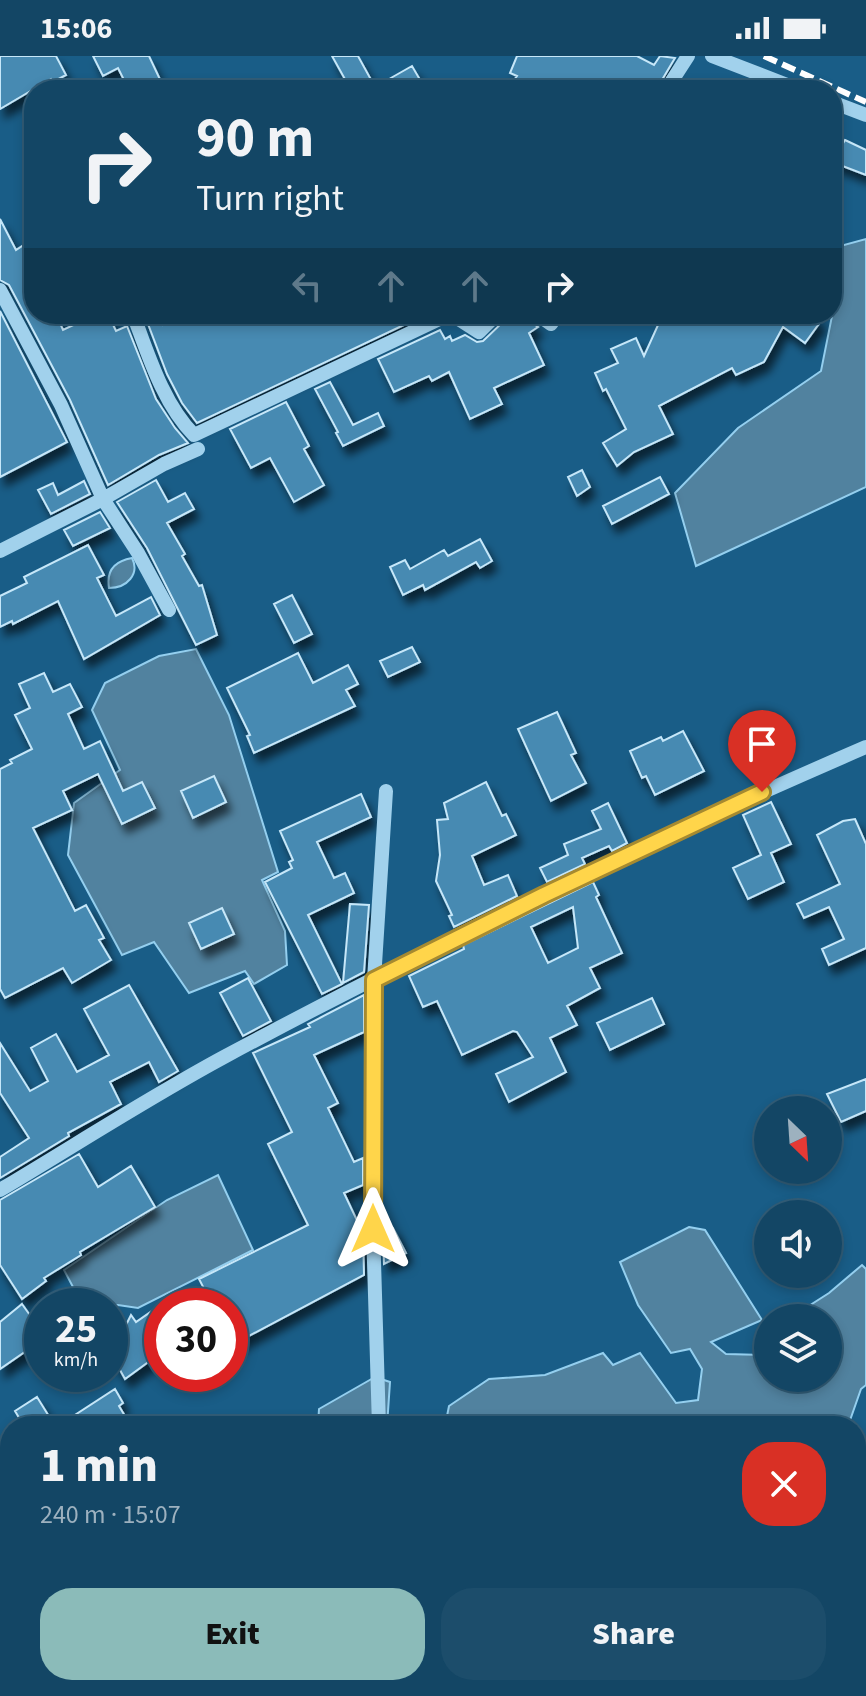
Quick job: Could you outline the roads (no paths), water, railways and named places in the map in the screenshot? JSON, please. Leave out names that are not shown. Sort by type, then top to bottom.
[{"type":"street","points":[[672,80],[688,56]]},
{"type":"street","points":[[712,56],[774,80]]},
{"type":"street","points":[[842,106],[866,115]]},
{"type":"street","points":[[0,290],[61,405],[103,499],[138,553],[169,610]]},
{"type":"street","points":[[137,324],[180,421],[194,435],[430,324]]},
{"type":"street","points":[[467,324],[479,332],[487,324]]},
{"type":"street","points":[[0,551],[198,449]]},
{"type":"street","points":[[0,1190],[222,1058],[374,980],[723,810],[866,747]]},
{"type":"street","points":[[379,1416],[373,1229],[374,980],[386,791]]},
{"type":"water","points":[[866,239],[866,487],[696,566],[675,493],[738,428],[821,371],[830,324],[842,324],[842,246]]},
{"type":"water","points":[[132,558],[134,569],[130,579],[121,586],[109,588],[113,567]]},
{"type":"water","points":[[196,649],[229,715],[278,872],[262,880],[285,931],[287,965],[254,984],[245,971],[189,993],[154,942],[122,955],[68,855],[74,803],[120,770],[92,710],[105,683],[159,656]]},
{"type":"water","points":[[218,1175],[253,1250],[178,1288],[144,1288],[144,1305],[138,1308],[128,1306],[128,1288],[74,1288],[64,1270],[167,1200]]},
{"type":"water","points":[[689,1227],[705,1230],[754,1307],[754,1323],[711,1342],[726,1354],[754,1355],[754,1392],[842,1392],[842,1304],[812,1304],[835,1288],[842,1288],[842,1282],[862,1265],[866,1269],[866,1385],[861,1389],[852,1416],[447,1416],[449,1406],[489,1379],[545,1375],[603,1353],[613,1365],[640,1353],[676,1403],[698,1400],[702,1369],[690,1349],[671,1353],[638,1305],[620,1262]]},
{"type":"water","points":[[375,1377],[390,1382],[388,1416],[319,1416],[319,1409]]},
{"type":"railway","points":[[764,56],[817,80]]},
{"type":"railway","points":[[842,91],[866,102]]}]
